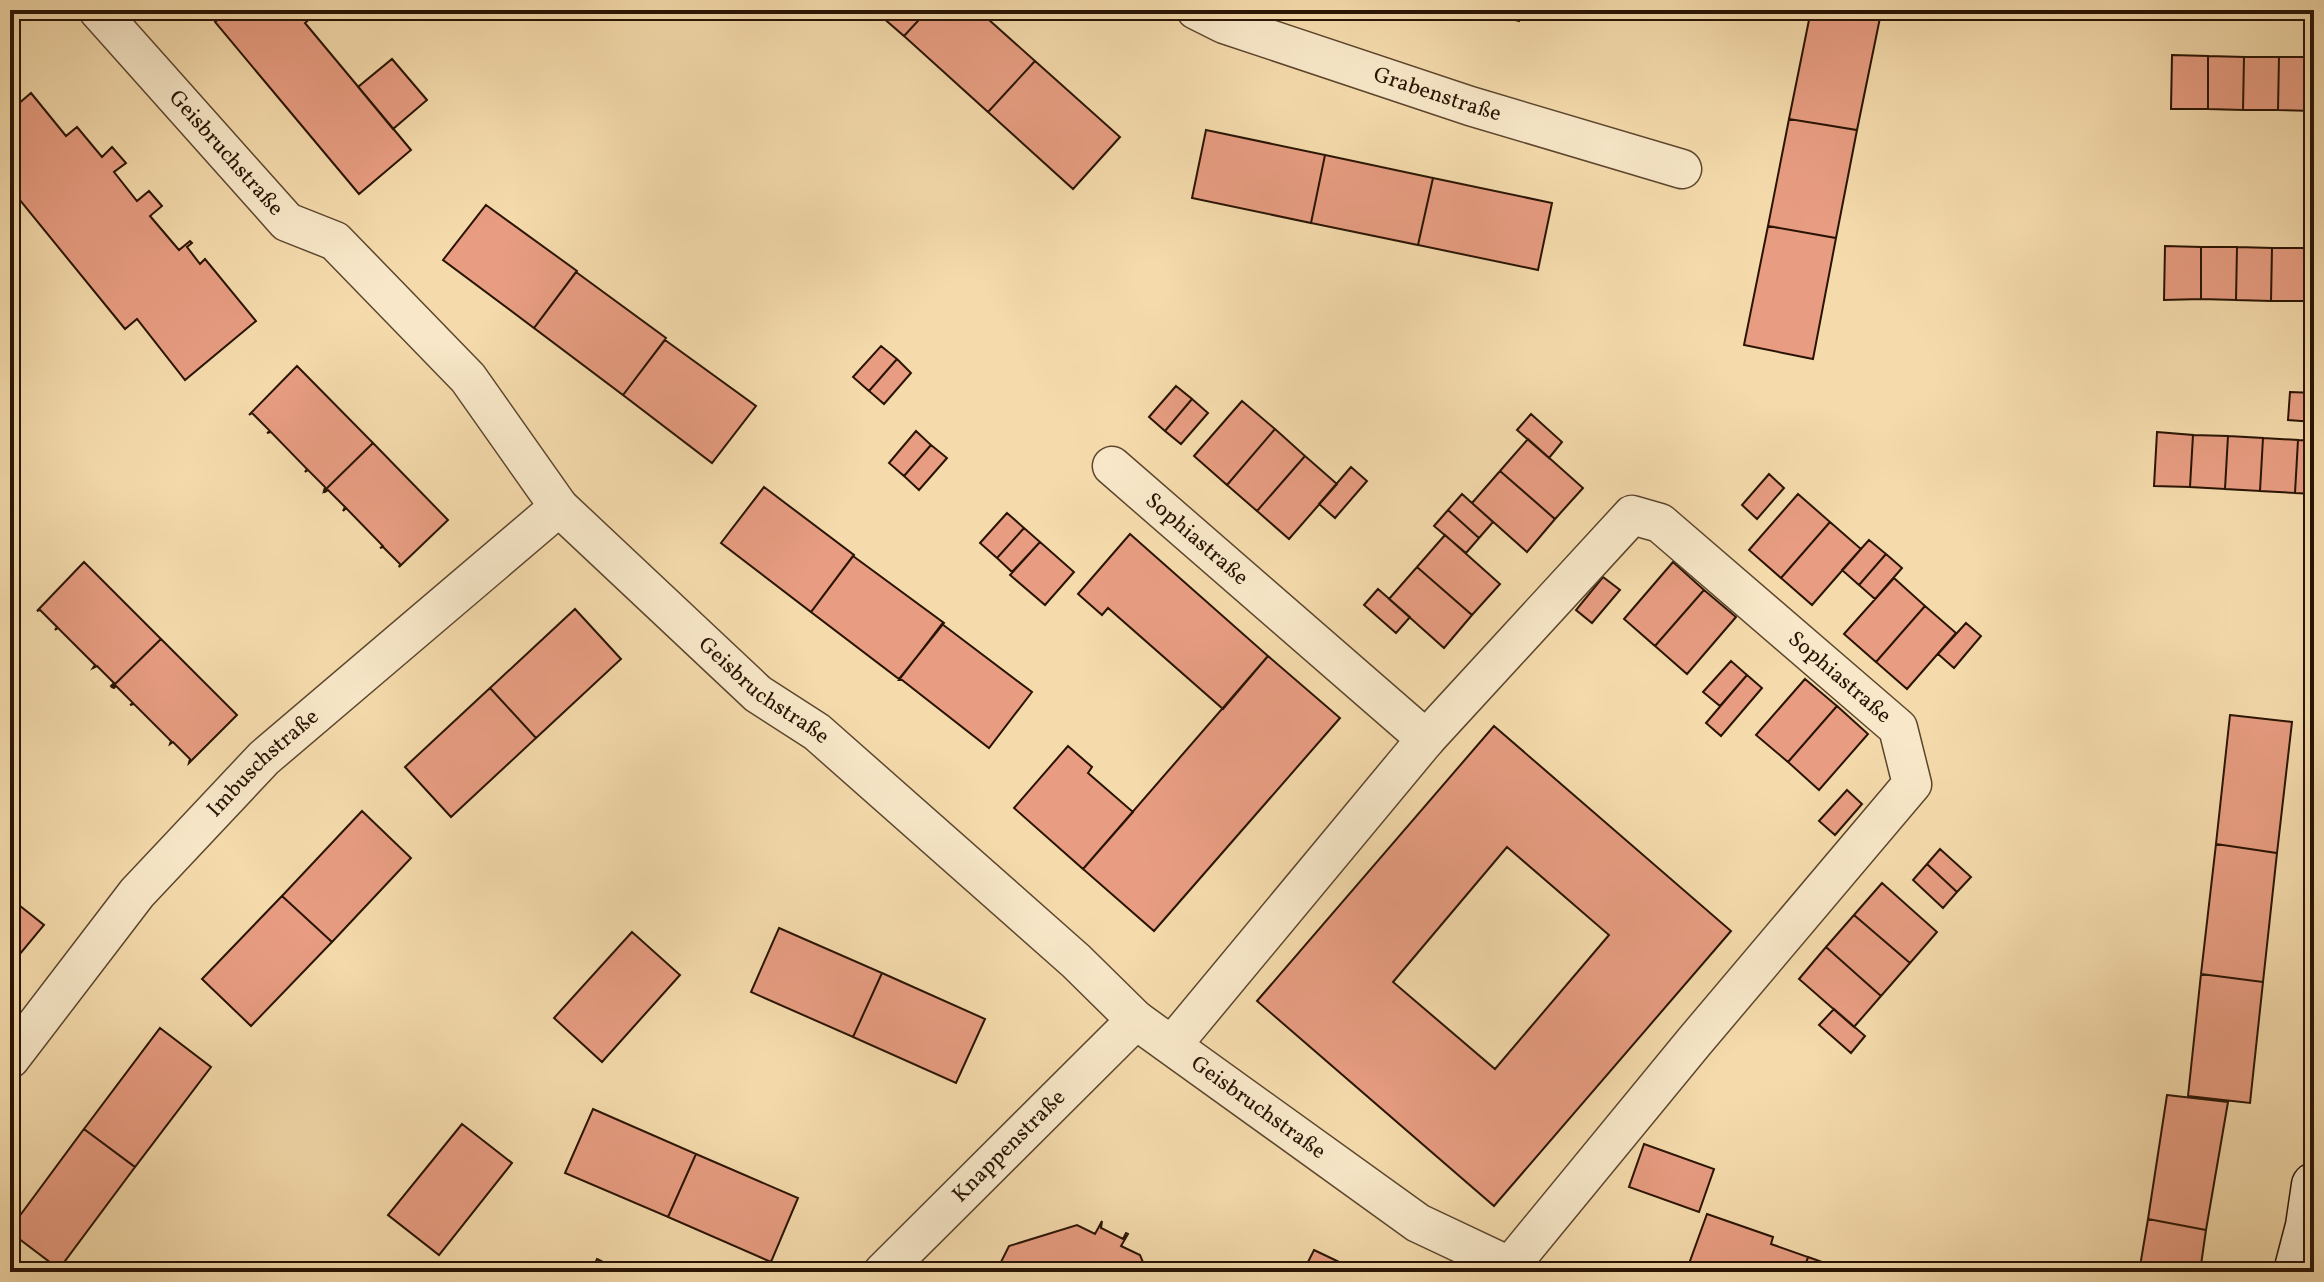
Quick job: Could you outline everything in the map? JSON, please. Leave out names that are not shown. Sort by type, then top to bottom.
[{"type":"street","name":"Geisbruchstraße","points":[[98,10],[287,222],[335,241],[468,378],[559,507],[758,694],[817,732],[1076,961],[1136,1020],[1418,1223],[1516,1269]]},
{"type":"street","name":"Grabenstraße","points":[[1196,10],[1224,24],[1470,106],[1682,169]]},
{"type":"street","name":"Sophiastraße","points":[[1112,466],[1426,739]]},
{"type":"street","name":"Imbuschstraße","points":[[10,1059],[137,893],[264,758],[559,507]]},
{"type":"street","name":"Sophiastraße","points":[[1172,1045],[1426,739],[1632,515],[1660,523],[1898,728],[1912,784],[1694,1042],[1516,1269]]},
{"type":"street","name":"Knappenstraße","points":[[883,1272],[1136,1020]]},
{"type":"street","points":[[2296,1272],[2308,1226],[2314,1185]]},
{"type":"building","points":[[230,10],[320,10],[305,23],[411,150],[359,194],[215,22]]},
{"type":"building","points":[[874,10],[928,10],[904,36]]},
{"type":"building","points":[[928,10],[978,10],[1035,61],[988,112],[904,36]]},
{"type":"building","points":[[1478,10],[1522,10],[1519,21]]},
{"type":"building","points":[[1811,10],[1868,10],[1881,13],[1857,130],[1789,119]]},
{"type":"building","points":[[2172,55],[2208,56],[2208,109],[2171,109]]},
{"type":"building","points":[[2208,56],[2244,57],[2243,110],[2208,109]]},
{"type":"building","points":[[2244,57],[2279,57],[2278,110],[2243,110]]},
{"type":"building","points":[[2279,57],[2314,57],[2313,111],[2278,110]]},
{"type":"building","points":[[392,59],[427,100],[393,129],[358,87]]},
{"type":"building","points":[[1035,61],[1120,137],[1073,189],[988,112]]},
{"type":"building","points":[[31,93],[66,136],[77,127],[102,157],[112,147],[126,163],[114,172],[137,201],[149,191],[162,206],[150,216],[179,250],[190,241],[192,243],[187,247],[200,264],[205,259],[256,321],[185,380],[137,319],[125,329],[10,188],[10,111]]},
{"type":"building","points":[[1789,119],[1857,130],[1836,238],[1768,226]]},
{"type":"building","points":[[1206,130],[1325,155],[1311,223],[1192,198]]},
{"type":"building","points":[[1325,155],[1433,178],[1418,245],[1311,223]]},
{"type":"building","points":[[1433,178],[1552,203],[1538,270],[1418,245]]},
{"type":"building","points":[[486,205],[577,271],[534,328],[443,260]]},
{"type":"building","points":[[1768,226],[1836,238],[1813,359],[1744,345]]},
{"type":"building","points":[[2165,246],[2201,247],[2201,299],[2164,300]]},
{"type":"building","points":[[2201,247],[2237,247],[2236,300],[2201,299]]},
{"type":"building","points":[[2237,247],[2272,248],[2271,301],[2236,300]]},
{"type":"building","points":[[2272,248],[2306,248],[2306,301],[2271,301]]},
{"type":"building","points":[[2306,248],[2314,248],[2314,301],[2306,301]]},
{"type":"building","points":[[576,272],[666,338],[623,395],[534,328]]},
{"type":"building","points":[[665,340],[756,406],[712,463],[623,395]]},
{"type":"building","points":[[881,346],[897,359],[869,391],[853,377]]},
{"type":"building","points":[[897,359],[911,373],[884,404],[869,391]]},
{"type":"building","points":[[297,366],[373,443],[324,491],[325,487],[308,470],[305,472],[307,469],[271,432],[267,433],[270,431],[252,413],[249,415]]},
{"type":"building","points":[[1176,386],[1192,399],[1165,431],[1149,417]]},
{"type":"building","points":[[2290,392],[2314,393],[2314,422],[2288,420]]},
{"type":"building","points":[[1192,399],[1208,413],[1181,444],[1165,431]]},
{"type":"building","points":[[1242,401],[1275,429],[1227,485],[1194,456]]},
{"type":"building","points":[[1531,414],[1562,442],[1549,458],[1517,430]]},
{"type":"building","points":[[1275,429],[1305,456],[1257,511],[1227,485]]},
{"type":"building","points":[[916,431],[931,445],[904,476],[889,463]]},
{"type":"building","points":[[2157,432],[2193,435],[2190,487],[2154,486]]},
{"type":"building","points":[[2193,435],[2228,436],[2225,489],[2190,487]]},
{"type":"building","points":[[2228,436],[2263,438],[2260,491],[2225,489]]},
{"type":"building","points":[[2263,438],[2298,440],[2295,493],[2260,491]]},
{"type":"building","points":[[1528,439],[1583,488],[1555,519],[1500,471]]},
{"type":"building","points":[[2298,440],[2314,441],[2314,494],[2295,493]]},
{"type":"building","points":[[373,443],[448,520],[399,567],[400,564],[383,547],[380,548],[383,546],[346,508],[343,511],[345,507],[328,490],[324,491]]},
{"type":"building","points":[[931,445],[947,458],[919,490],[904,476]]},
{"type":"building","points":[[1305,456],[1337,484],[1289,539],[1257,511]]},
{"type":"building","points":[[1351,467],[1367,481],[1335,518],[1319,504]]},
{"type":"building","points":[[1500,471],[1555,519],[1527,552],[1472,503]]},
{"type":"building","points":[[1769,474],[1784,488],[1757,519],[1742,505]]},
{"type":"building","points":[[764,487],[854,555],[811,612],[721,543]]},
{"type":"building","points":[[1462,494],[1493,522],[1479,538],[1448,510]]},
{"type":"building","points":[[1798,494],[1830,522],[1781,578],[1749,550]]},
{"type":"building","points":[[1448,510],[1479,538],[1466,553],[1434,526]]},
{"type":"building","points":[[1007,513],[1024,528],[997,558],[980,543]]},
{"type":"building","points":[[1830,522],[1861,549],[1812,605],[1781,578]]},
{"type":"building","points":[[1024,528],[1040,542],[1012,572],[997,558]]},
{"type":"building","points":[[1130,534],[1268,656],[1223,709],[1108,608],[1102,615],[1078,594]]},
{"type":"building","points":[[1445,535],[1500,584],[1472,615],[1417,567]]},
{"type":"building","points":[[1869,540],[1886,554],[1859,585],[1842,570]]},
{"type":"building","points":[[1040,542],[1074,572],[1045,605],[1010,575]]},
{"type":"building","points":[[1886,554],[1902,568],[1875,599],[1859,585]]},
{"type":"building","points":[[853,556],[944,623],[899,679],[811,612]]},
{"type":"building","points":[[84,562],[161,639],[112,687],[114,683],[97,666],[93,668],[95,665],[58,628],[55,630],[57,627],[40,610],[37,611]]},
{"type":"building","points":[[1673,562],[1704,590],[1655,646],[1624,619]]},
{"type":"building","points":[[1417,567],[1472,615],[1444,648],[1389,599]]},
{"type":"building","points":[[1603,577],[1620,590],[1592,623],[1576,610]]},
{"type":"building","points":[[1894,578],[1925,606],[1876,662],[1844,634]]},
{"type":"building","points":[[1378,589],[1410,617],[1396,633],[1364,605]]},
{"type":"building","points":[[1704,590],[1736,617],[1687,674],[1655,646]]},
{"type":"building","points":[[1925,606],[1956,633],[1907,689],[1876,662]]},
{"type":"building","points":[[575,609],[621,659],[536,738],[490,688]]},
{"type":"building","points":[[1966,623],[1981,636],[1954,668],[1938,654]]},
{"type":"building","points":[[942,624],[1032,692],[989,748],[899,680]]},
{"type":"building","points":[[161,639],[237,715],[189,763],[190,759],[173,742],[170,744],[171,741],[134,704],[130,705],[133,703],[116,686],[112,687]]},
{"type":"building","points":[[1268,656],[1340,718],[1154,931],[1083,869]]},
{"type":"building","points":[[1731,661],[1747,675],[1720,706],[1703,692]]},
{"type":"building","points":[[1747,675],[1762,688],[1721,736],[1706,723]]},
{"type":"building","points":[[1805,679],[1837,706],[1788,762],[1756,735]]},
{"type":"building","points":[[490,688],[536,738],[451,817],[405,767]]},
{"type":"building","points":[[1837,706],[1868,734],[1819,790],[1788,762]]},
{"type":"building","points":[[2230,715],[2292,722],[2277,853],[2216,844]]},
{"type":"building","points":[[1494,726],[1731,931],[1494,1206],[1257,1001]],"holes":[[[1507,847],[1609,935],[1495,1069],[1393,982]]]},
{"type":"building","points":[[1068,746],[1092,767],[1088,773],[1133,812],[1083,869],[1014,808]]},
{"type":"building","points":[[1847,790],[1862,804],[1835,835],[1819,821]]},
{"type":"building","points":[[362,811],[411,858],[332,942],[282,896]]},
{"type":"building","points":[[2216,844],[2277,853],[2263,982],[2201,974]]},
{"type":"building","points":[[1940,849],[1971,877],[1957,892],[1927,864]]},
{"type":"building","points":[[1927,864],[1957,892],[1943,908],[1913,880]]},
{"type":"building","points":[[1882,883],[1937,932],[1910,963],[1854,915]]},
{"type":"building","points":[[282,896],[332,942],[251,1026],[202,979]]},
{"type":"building","points":[[10,898],[44,925],[10,966]]},
{"type":"building","points":[[1854,915],[1910,963],[1881,996],[1826,947]]},
{"type":"building","points":[[779,928],[882,973],[853,1037],[751,992]]},
{"type":"building","points":[[632,932],[680,975],[602,1062],[554,1018]]},
{"type":"building","points":[[1826,947],[1881,996],[1854,1027],[1799,979]]},
{"type":"building","points":[[882,973],[985,1019],[956,1083],[853,1037]]},
{"type":"building","points":[[2201,974],[2263,982],[2250,1103],[2188,1096]]},
{"type":"building","points":[[1834,1009],[1865,1036],[1851,1053],[1819,1025]]},
{"type":"building","points":[[160,1028],[211,1067],[135,1167],[84,1129]]},
{"type":"building","points":[[2167,1095],[2228,1102],[2206,1230],[2148,1219]]},
{"type":"building","points":[[593,1109],[696,1154],[668,1217],[565,1173]]},
{"type":"building","points":[[462,1124],[512,1163],[439,1255],[388,1215]]},
{"type":"building","points":[[84,1129],[135,1167],[59,1269],[10,1229]]},
{"type":"building","points":[[1644,1144],[1714,1169],[1699,1212],[1629,1187]]},
{"type":"building","points":[[696,1154],[798,1198],[771,1262],[668,1217]]},
{"type":"building","points":[[1707,1214],[1773,1237],[1771,1244],[1808,1257],[1803,1272],[1686,1272]]},
{"type":"building","points":[[2148,1219],[2206,1230],[2200,1272],[2139,1272]]},
{"type":"building","points":[[1102,1221],[1101,1228],[1123,1239],[1128,1234],[1121,1246],[1140,1255],[1147,1272],[996,1272],[1009,1246],[1077,1225],[1095,1234]]},
{"type":"building","points":[[1314,1250],[1360,1272],[1303,1272]]},
{"type":"building","points":[[1808,1257],[1850,1272],[1803,1272]]},
{"type":"building","points":[[597,1259],[619,1270],[618,1272],[591,1272]]}]
